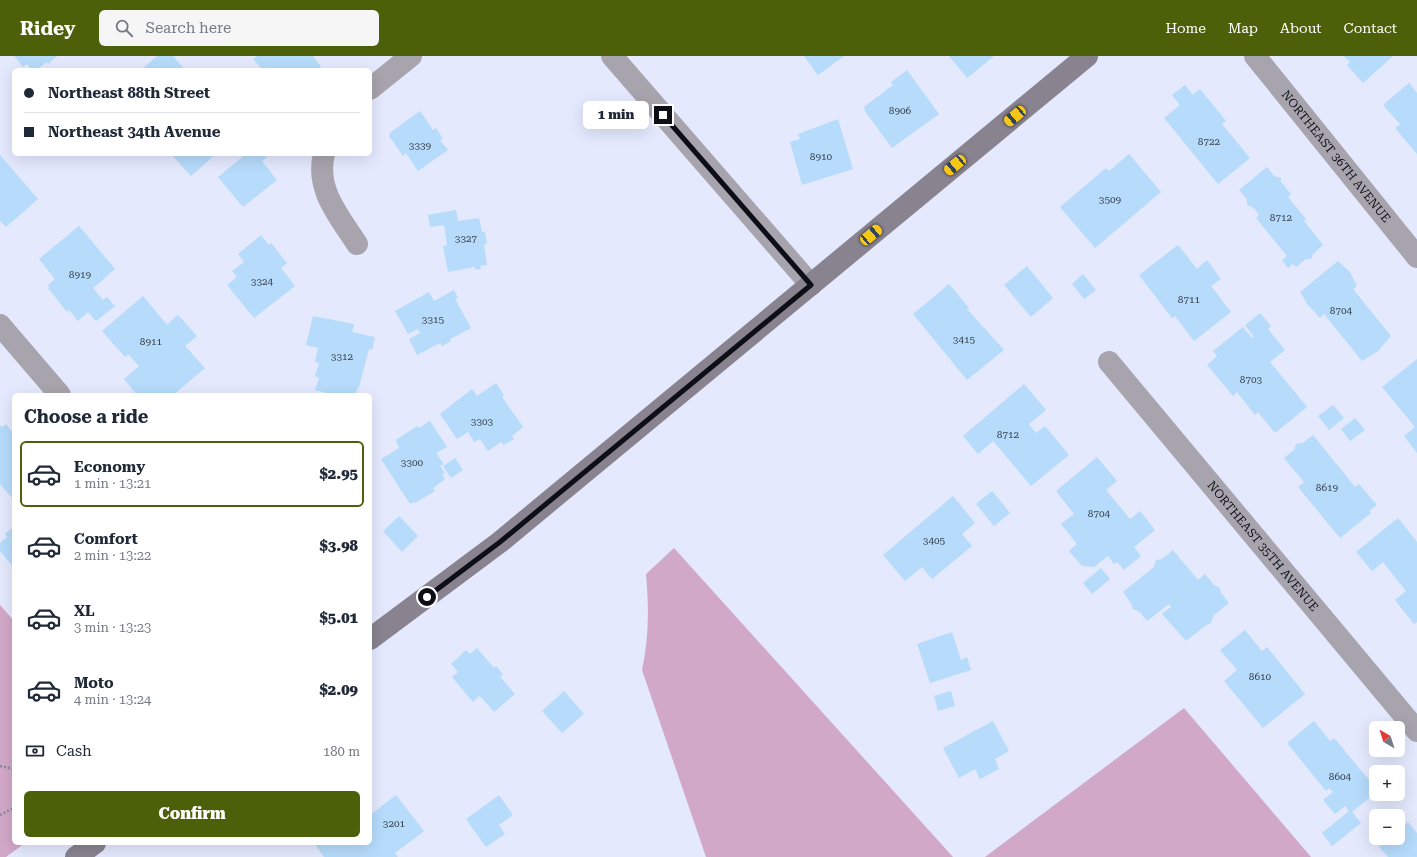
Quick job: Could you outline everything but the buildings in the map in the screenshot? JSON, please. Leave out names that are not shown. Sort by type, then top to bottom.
[{"type":"street","points":[[372,87],[411,56]]},
{"type":"street","points":[[612,56],[811,285]]},
{"type":"street","points":[[372,638],[485,554],[1087,56]]},
{"type":"street","name":"NORTHEAST 36TH AVENUE","points":[[1256,56],[1417,257]]},
{"type":"street","points":[[323,156],[321,164],[327,198],[357,244]]},
{"type":"street","points":[[0,325],[58,393]]},
{"type":"street","name":"NORTHEAST 35TH AVENUE","points":[[1109,362],[1417,731]]},
{"type":"street","points":[[76,857],[92,845]]},
{"type":"path","points":[[0,766],[12,769]]},
{"type":"path","points":[[0,815],[12,809]]},
{"type":"shaded area","points":[[674,548],[953,857],[706,857],[642,670],[648,622],[646,574]]},
{"type":"shaded area","points":[[0,605],[12,619],[12,845],[22,845],[6,857],[0,857]]},
{"type":"shaded area","points":[[1184,708],[1311,857],[985,857]]},
{"type":"route","points":[[427,597],[500,542],[811,285],[663,115]]}]
